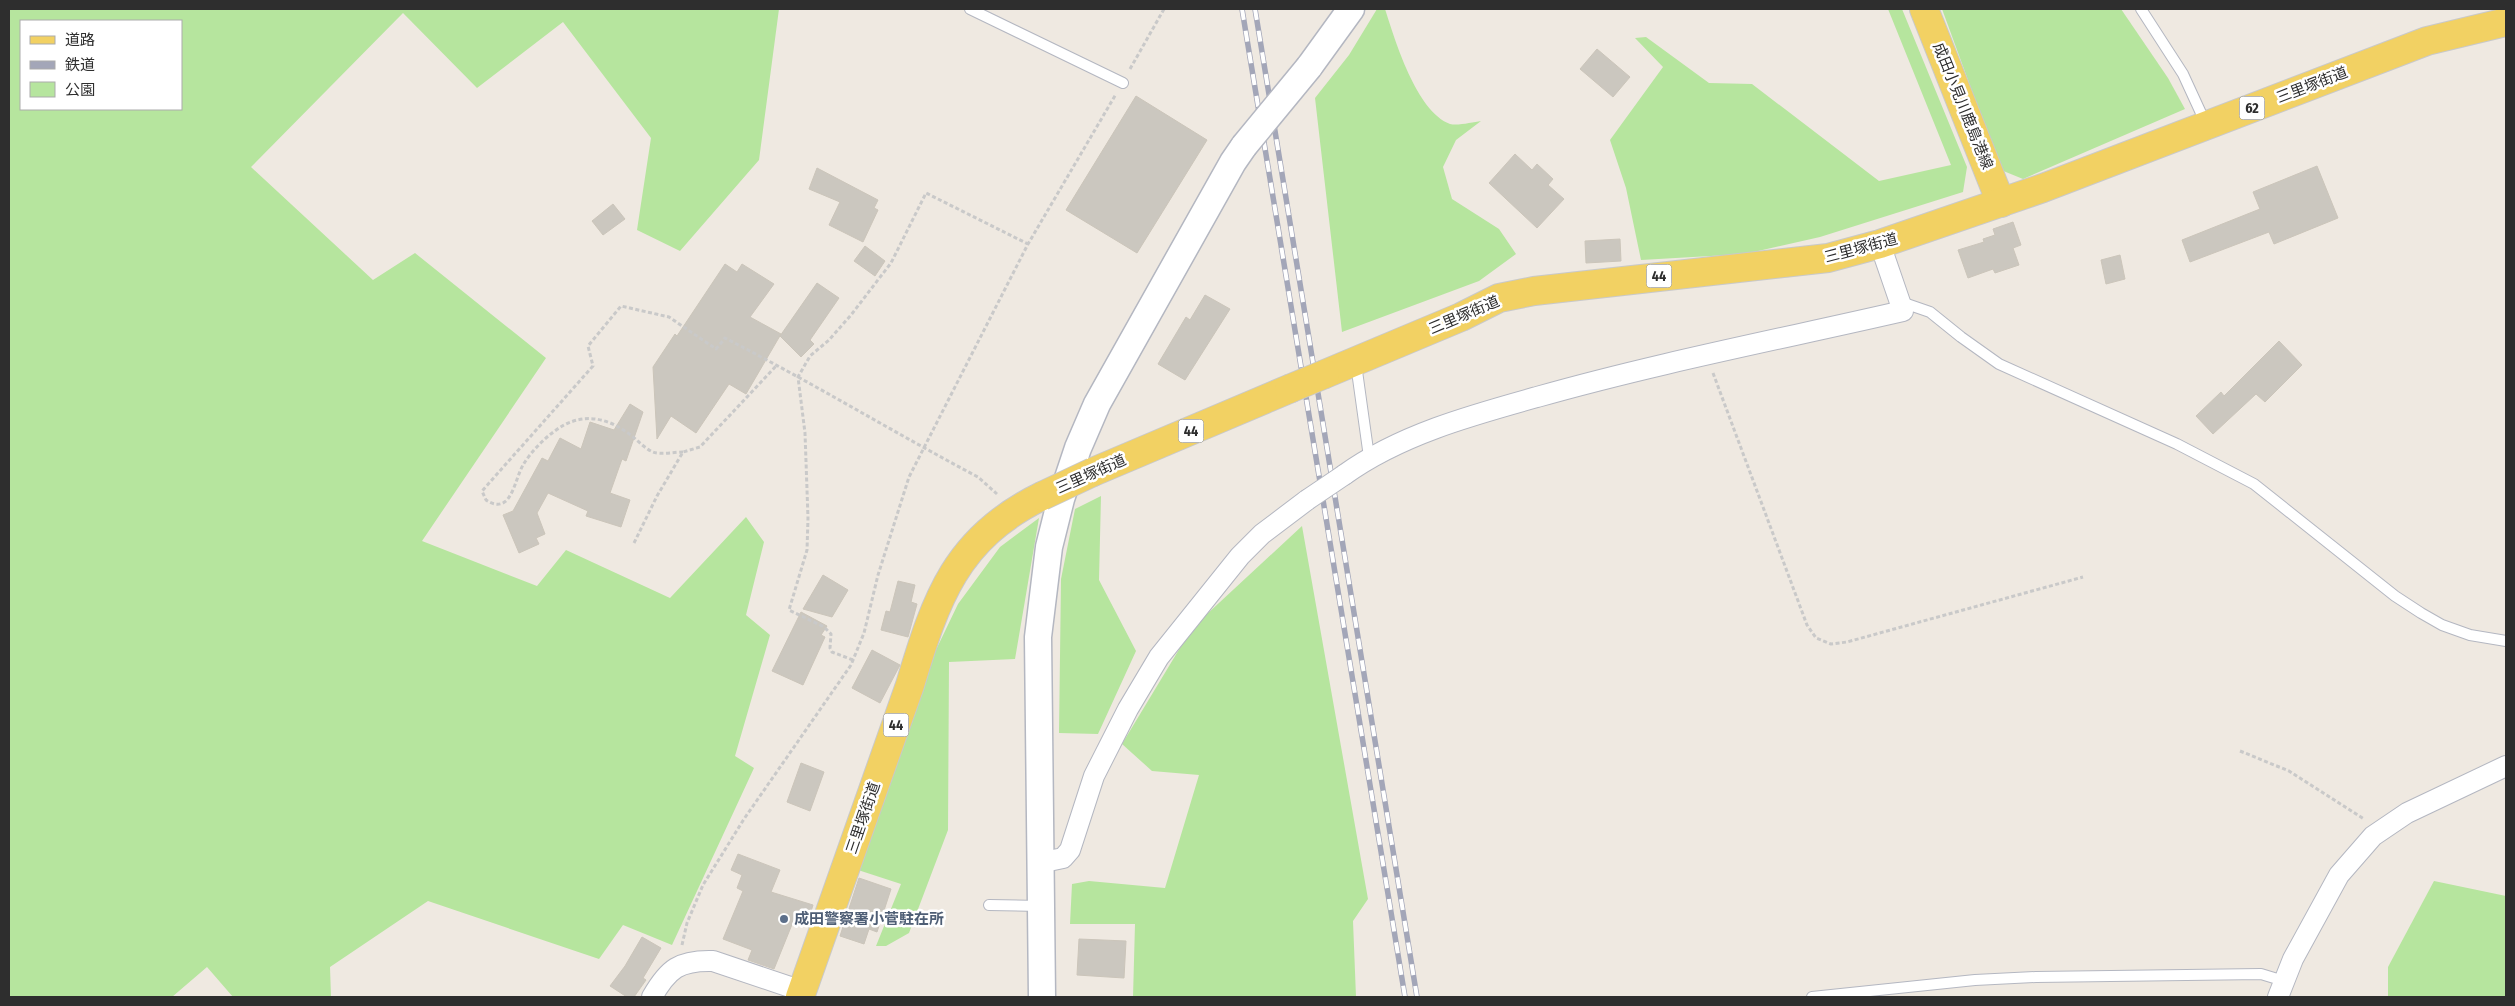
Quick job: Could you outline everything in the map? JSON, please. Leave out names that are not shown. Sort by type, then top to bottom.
[{"type":"main road","name":"成田小見川鹿島港線","points":[[1924,9],[2000,203]]},
{"type":"main road","name":"三里塚街道","points":[[801,994],[910,685],[926,632],[953,574],[969,550],[990,528],[1014,510],[1093,472],[1355,360],[1461,317],[1499,298],[1534,291],[1828,258],[1880,244],[2000,203],[2426,41],[2506,22]]},
{"type":"street","points":[[1042,997],[1039,863],[1038,637],[1049,547],[1061,499],[1078,448],[1101,396],[1232,162],[1309,67],[1351,9]]},
{"type":"street","points":[[1039,863],[1063,858],[1070,850],[1094,776],[1128,710],[1159,657],[1240,556],[1262,534],[1307,500],[1369,457],[1485,412],[1592,382],[1903,311],[1889,276],[1880,244]]},
{"type":"street","points":[[2281,989],[2293,959],[2340,875],[2373,836],[2407,813],[2506,766]]},
{"type":"street","points":[[652,997],[664,976],[683,964],[697,960],[713,961],[801,994]]},
{"type":"lane","points":[[970,9],[1123,83]]},
{"type":"lane","points":[[2141,9],[2183,74],[2207,125]]},
{"type":"lane","points":[[1901,302],[1930,312],[1960,337],[1999,364],[2177,444],[2254,484],[2396,596],[2435,621],[2470,634],[2506,641]]},
{"type":"lane","points":[[1355,360],[1369,457]]},
{"type":"lane","points":[[989,905],[1040,906]]},
{"type":"lane","points":[[1812,997],[1966,981],[2036,977],[2262,974],[2281,989]]},
{"type":"path","points":[[683,964],[682,945],[686,923],[703,885],[744,819],[833,694],[853,660],[864,632],[878,574],[909,477],[1028,244],[1123,83],[1164,9]]},
{"type":"path","points":[[853,660],[832,652],[830,648],[831,634],[824,627],[789,610],[806,550],[808,518],[805,433],[798,377],[810,356],[829,340],[851,315],[891,262],[926,193],[1028,244]]},
{"type":"path","points":[[777,365],[700,447],[683,452],[655,453],[634,440],[626,431],[595,418],[584,418],[564,425],[543,441],[523,466],[506,500],[500,504],[492,504],[486,500],[482,491],[593,366],[588,346],[621,306],[669,317],[716,349],[726,338],[777,365],[978,477],[1014,510]]},
{"type":"path","points":[[1707,356],[1786,574],[1806,625],[1816,638],[1831,644],[1847,642],[2083,577]]},
{"type":"path","points":[[634,543],[657,496],[683,452]]},
{"type":"path","points":[[2240,751],[2289,771],[2347,807],[2380,831]]},
{"type":"green space","points":[[9,9],[779,9],[759,160],[680,251],[637,230],[651,138],[563,22],[477,88],[403,13],[251,167],[373,280],[415,253],[546,358],[422,541],[537,586],[566,550],[670,598],[746,517],[764,542],[746,615],[770,635],[735,756],[754,768],[672,945],[623,925],[599,959],[428,901],[330,967],[331,997],[233,997],[207,967],[172,997],[9,997]]},
{"type":"green space","points":[[1377,9],[1385,9],[1408,73],[1427,105],[1438,117],[1450,124],[1481,121],[1456,140],[1443,167],[1452,199],[1499,229],[1516,254],[1479,281],[1342,332],[1315,98],[1349,55]]},
{"type":"green space","points":[[1888,9],[1902,9],[1967,167],[1963,192],[1820,237],[1745,254],[1641,260],[1626,188],[1610,140],[1663,67],[1635,38],[1646,37],[1709,83],[1752,84],[1879,181],[1951,165]]},
{"type":"green space","points":[[1942,9],[2121,9],[2168,78],[2185,109],[2023,179],[2001,170]]},
{"type":"green space","points":[[1101,496],[1099,580],[1136,651],[1098,734],[1059,733],[1061,579],[1075,509]]},
{"type":"green space","points":[[1039,518],[1015,659],[949,662],[948,830],[909,933],[886,946],[876,946],[901,884],[858,870],[934,654],[958,604],[1000,547]]},
{"type":"green space","points":[[1302,526],[1368,899],[1353,921],[1356,997],[1133,997],[1135,924],[1070,924],[1072,884],[1089,881],[1165,888],[1199,775],[1152,771],[1122,744],[1192,628]]},
{"type":"green space","points":[[2434,881],[2506,896],[2506,997],[2388,997],[2388,967]]},
{"type":"building","points":[[1597,49],[1630,77],[1613,97],[1580,69]]},
{"type":"building","points":[[1136,96],[1207,140],[1137,253],[1066,210]]},
{"type":"building","points":[[1515,154],[1532,170],[1537,164],[1553,179],[1548,185],[1564,199],[1537,228],[1489,183]]},
{"type":"building","points":[[2317,166],[2338,218],[2274,244],[2269,232],[2190,262],[2182,240],[2260,209],[2253,192]]},
{"type":"building","points":[[817,168],[878,200],[874,208],[878,210],[863,242],[829,225],[840,202],[809,189]]},
{"type":"building","points":[[613,204],[625,219],[603,235],[592,221]]},
{"type":"building","points":[[2013,222],[2021,245],[2013,248],[2019,265],[1995,273],[1993,269],[1968,278],[1958,250],[1984,242],[1983,239],[1995,235],[1993,229]]},
{"type":"building","points":[[1620,239],[1621,261],[1586,263],[1585,241]]},
{"type":"building","points":[[865,246],[885,261],[875,276],[854,261]]},
{"type":"building","points":[[2120,255],[2125,279],[2106,284],[2101,260]]},
{"type":"building","points":[[725,264],[737,272],[742,264],[774,284],[750,317],[781,334],[746,394],[729,384],[696,433],[671,416],[657,439],[653,367],[675,334],[677,336]]},
{"type":"building","points":[[817,283],[839,298],[810,340],[814,344],[801,357],[780,336]]},
{"type":"building","points":[[1205,295],[1230,309],[1185,380],[1158,364],[1186,317],[1190,320]]},
{"type":"building","points":[[2279,341],[2302,365],[2265,402],[2256,394],[2213,434],[2196,416],[2221,392],[2224,396]]},
{"type":"building","points":[[630,404],[643,412],[626,461],[622,459],[610,493],[630,500],[621,527],[586,516],[588,511],[548,493],[537,513],[545,534],[536,538],[539,544],[519,553],[503,515],[513,511],[542,458],[548,461],[560,438],[581,449],[590,422],[614,430]]},
{"type":"building","points":[[823,575],[848,590],[832,617],[803,609]]},
{"type":"building","points":[[898,581],[915,585],[911,602],[917,604],[908,637],[881,630],[886,611],[890,612]]},
{"type":"building","points":[[801,612],[827,626],[821,635],[825,637],[803,685],[772,671]]},
{"type":"building","points":[[872,650],[900,665],[880,703],[852,688]]},
{"type":"building","points":[[801,763],[824,772],[810,811],[787,802]]},
{"type":"building","points":[[738,854],[780,870],[771,892],[813,905],[808,921],[795,917],[774,969],[748,960],[752,950],[723,939],[743,891],[737,888],[742,875],[731,870]]},
{"type":"building","points":[[859,878],[891,889],[877,932],[869,929],[864,944],[840,936]]},
{"type":"building","points":[[642,937],[661,948],[643,978],[646,980],[634,997],[627,997],[610,986],[625,966]]},
{"type":"building","points":[[1079,939],[1126,941],[1124,978],[1077,975]]},
{"type":"railway","points":[[1242,9],[1405,997]]},
{"type":"railway","points":[[1255,9],[1417,997]]},
{"type":"place","name":"成田警察署小菅駐在所","points":[[784,919]]}]
